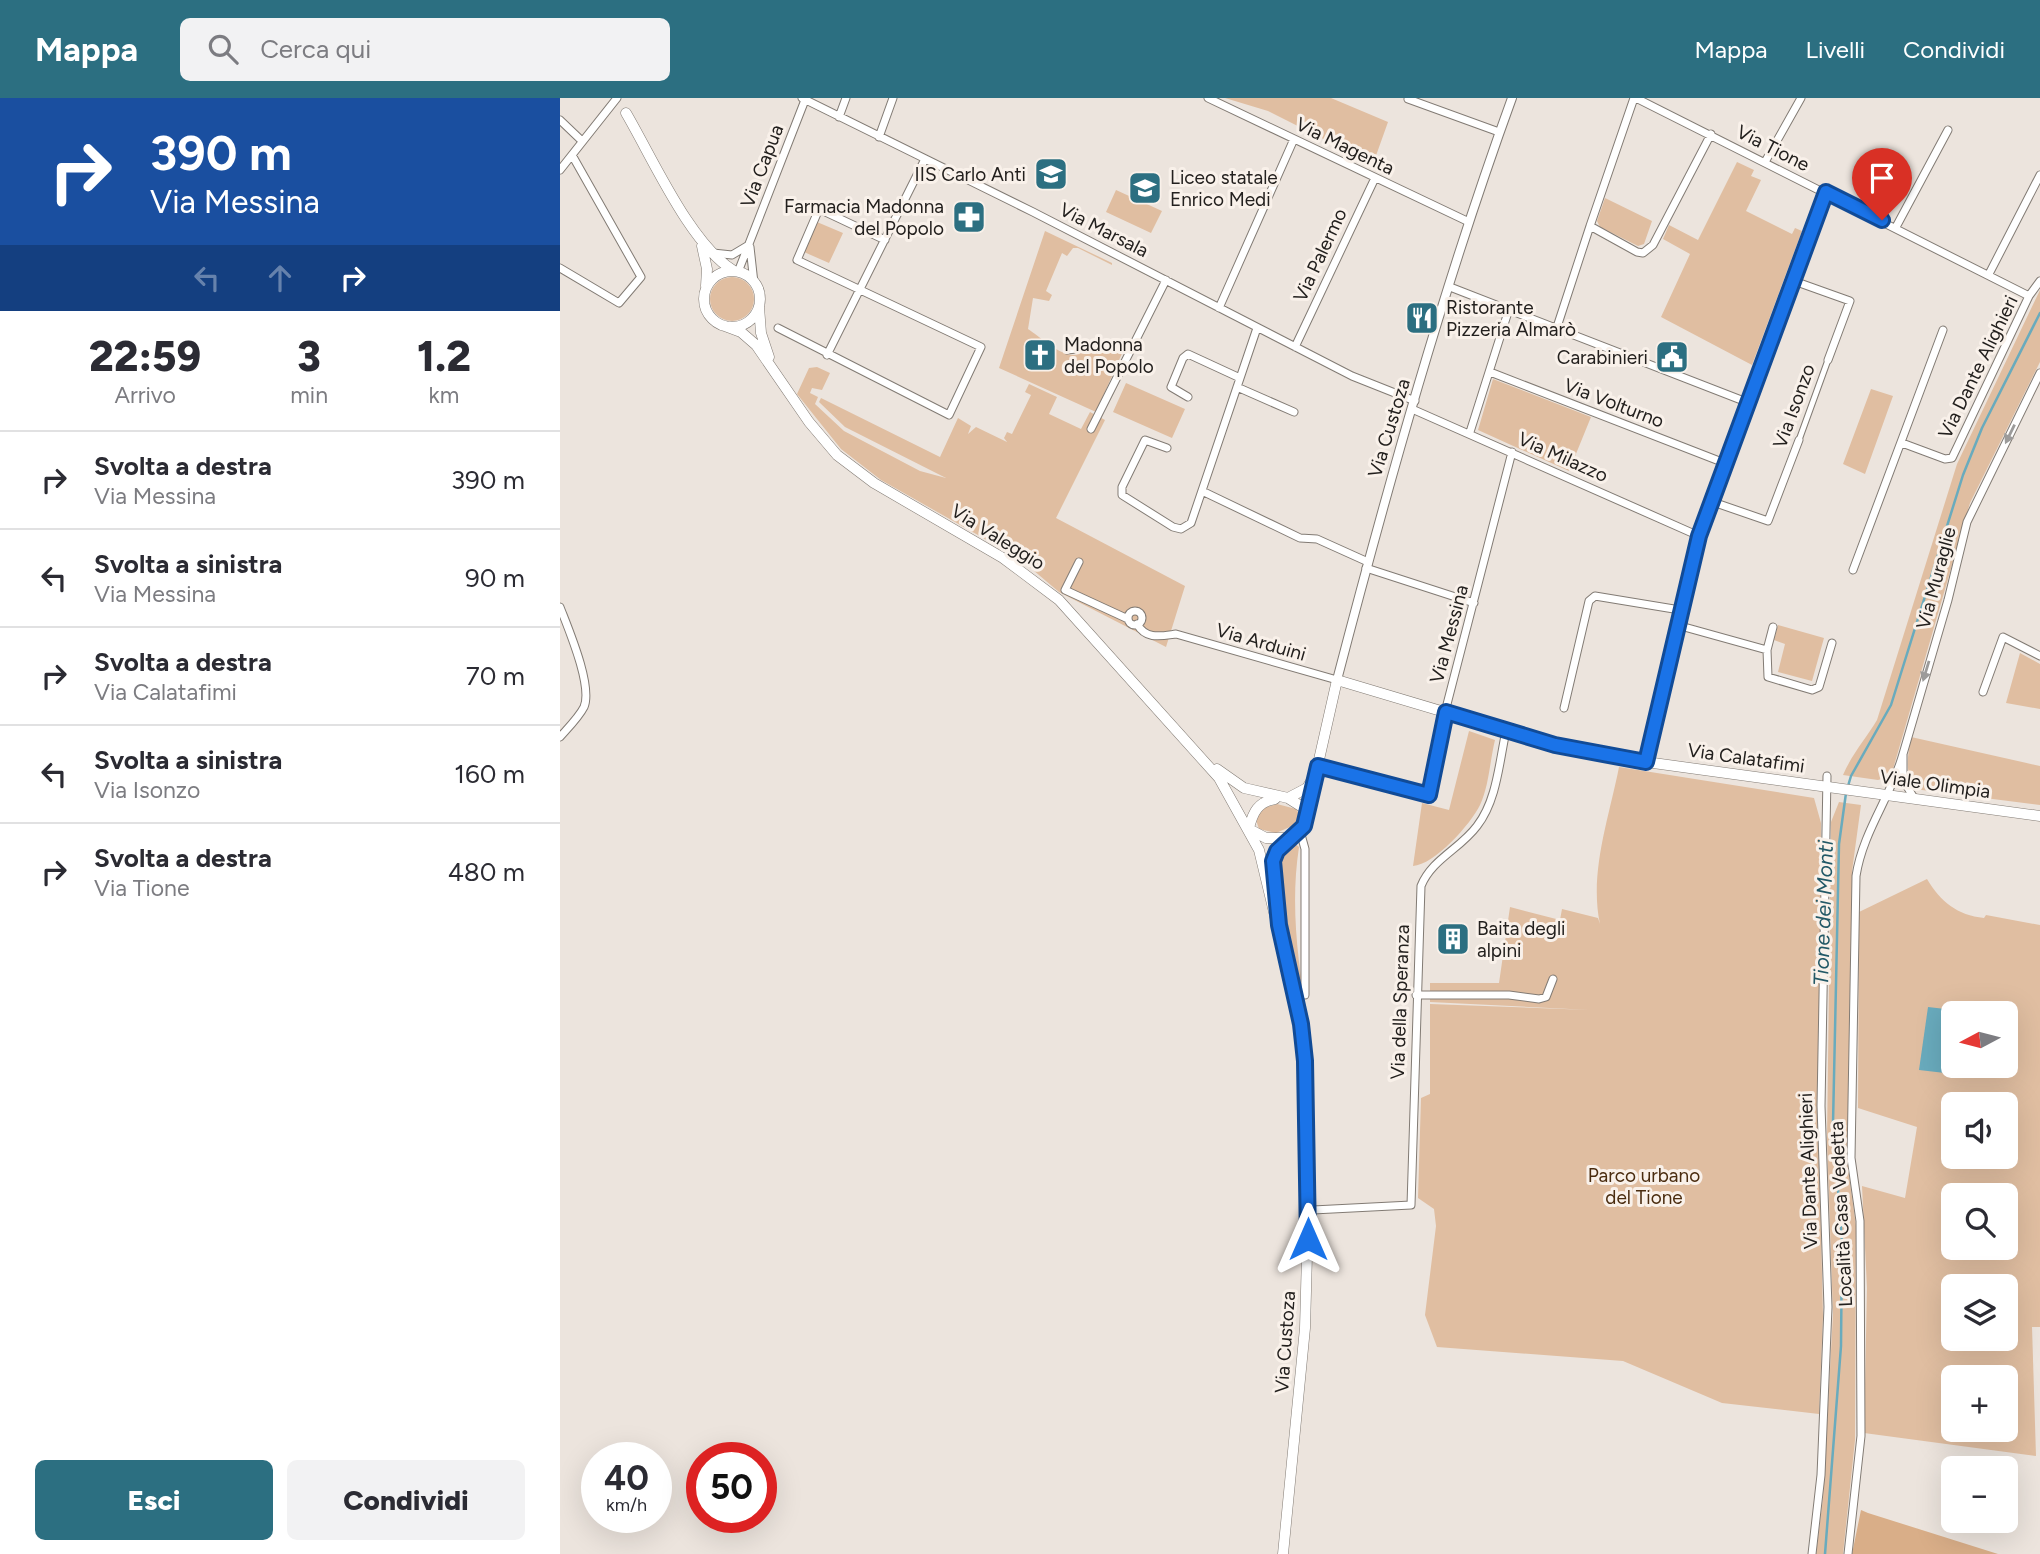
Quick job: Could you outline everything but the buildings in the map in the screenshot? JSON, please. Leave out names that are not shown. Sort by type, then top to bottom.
[{"type":"main road","points":[[626,113],[699,239],[709,251],[754,283],[760,297],[759,306],[750,321],[734,327],[725,326],[717,323],[706,309],[708,269],[699,239]]},
{"type":"main road","points":[[705,291],[713,278],[736,272]]},
{"type":"main road","name":"Via Valeggio","points":[[760,297],[761,333],[772,367]]},
{"type":"main road","name":"Via Valeggio","points":[[725,326],[747,337],[772,367],[809,422],[837,455],[874,483],[1003,558],[1037,581],[1080,621],[1196,750]]},
{"type":"main road","name":"Via Custoza","points":[[1279,925],[1273,861],[1277,851],[1300,831],[1337,680]]},
{"type":"main road","name":"Via Calatafimi","points":[[1337,680],[1555,745],[1646,762],[1826,782]]},
{"type":"main road","points":[[1196,750],[1230,780],[1244,788],[1283,798],[1307,810]]},
{"type":"main road","name":"Via Custoza","points":[[1196,750],[1229,792],[1249,828],[1266,871],[1301,1024],[1305,1061],[1308,1218],[1305,1328],[1283,1554]]},
{"type":"main road","points":[[1289,838],[1266,838],[1249,828],[1253,812],[1262,803],[1307,788],[1317,769]]},
{"type":"main road","name":"Viale Olimpia","points":[[1826,782],[1860,791],[2040,816]]},
{"type":"street","points":[[560,170],[615,98]]},
{"type":"street","points":[[839,117],[846,98]]},
{"type":"street","points":[[879,137],[893,98]]},
{"type":"street","name":"Via Magenta","points":[[1208,98],[1469,222]]},
{"type":"street","name":"Via Custoza","points":[[1337,680],[1413,405],[1469,222],[1512,98]]},
{"type":"street","points":[[1557,327],[1635,98]]},
{"type":"street","name":"Via Tione","points":[[1635,98],[2029,296]]},
{"type":"street","points":[[1765,162],[1801,98]]},
{"type":"street","name":"Via Marsala","points":[[803,99],[1413,405]]},
{"type":"street","name":"Via Capua","points":[[736,272],[750,243],[803,99]]},
{"type":"street","points":[[1408,99],[1499,132]]},
{"type":"street","points":[[560,121],[582,141]]},
{"type":"street","points":[[1896,227],[1948,130]]},
{"type":"street","points":[[1590,226],[1637,251],[1648,250],[1711,134]]},
{"type":"street","points":[[1219,308],[1294,139]]},
{"type":"street","points":[[560,268],[619,303],[642,277],[572,155]]},
{"type":"street","points":[[827,355],[925,159]]},
{"type":"street","points":[[1989,274],[2040,175]]},
{"type":"street","name":"Via Palermo","points":[[1295,347],[1375,178]]},
{"type":"street","points":[[1646,762],[1699,536],[1826,192]]},
{"type":"street","points":[[778,328],[949,415],[981,347],[797,260],[818,209],[885,240]]},
{"type":"street","points":[[709,251],[732,255],[750,243]]},
{"type":"street","name":"Via Capua","points":[[750,243],[754,283]]},
{"type":"street","points":[[1091,429],[1166,280]]},
{"type":"street","name":"Via Isonzo","points":[[1713,502],[1768,521],[1850,301],[1794,281]]},
{"type":"street","name":"Via Dante Alighieri","points":[[1902,443],[1945,459],[1952,458],[2029,296],[2040,281]]},
{"type":"street","points":[[1450,287],[1749,402]]},
{"type":"street","points":[[1469,432],[1509,309]]},
{"type":"street","points":[[1167,447],[1145,440],[1122,487],[1122,495],[1173,527],[1181,528],[1191,523],[1257,328]]},
{"type":"street","name":"Via Dante Alighieri","points":[[1853,570],[1943,330]]},
{"type":"street","points":[[1067,351],[1136,344]]},
{"type":"street","points":[[1188,397],[1171,387],[1182,358],[1188,354],[1240,378]]},
{"type":"street","name":"Via Volturno","points":[[1490,372],[1727,464]]},
{"type":"street","name":"Via Muraglie","points":[[1915,799],[1904,785],[1903,754],[1948,600],[1967,522],[2040,373]]},
{"type":"street","points":[[1237,387],[1294,412]]},
{"type":"street","name":"Via Milazzo","points":[[1413,405],[1699,536]]},
{"type":"street","name":"Via Messina","points":[[1317,769],[1429,795],[1446,712],[1512,452]]},
{"type":"street","points":[[1202,491],[1300,538],[1317,539],[1367,565],[1474,603]]},
{"type":"street","points":[[1079,562],[1065,590],[1128,619],[1130,624],[1137,624],[1142,619],[1139,612],[1131,612],[1128,619]]},
{"type":"street","points":[[1564,708],[1589,601],[1595,596],[1680,610]]},
{"type":"street","points":[[560,607],[584,678],[586,698],[583,708],[560,737]]},
{"type":"street","name":"Via Arduini","points":[[1137,624],[1141,631],[1149,635],[1176,634],[1337,680]]},
{"type":"street","points":[[1677,625],[1767,650]]},
{"type":"street","points":[[1773,627],[1767,650],[1766,673],[1771,680],[1816,691],[1832,643]]},
{"type":"street","points":[[1983,692],[2003,637],[2040,656]]},
{"type":"street","name":"Via della Speranza","points":[[1314,1210],[1411,1205],[1421,886],[1431,867],[1476,827],[1489,807],[1506,731]]},
{"type":"street","name":"Località Casa Vedetta","points":[[1848,1554],[1861,1436],[1860,1221],[1851,1158],[1856,876],[1860,851],[1903,754]]},
{"type":"street","name":"Via Dante Alighieri","points":[[1812,1554],[1821,1475],[1828,1307],[1821,1105],[1826,782]]},
{"type":"street","name":"Via Custoza","points":[[1300,831],[1305,849],[1305,995]]},
{"type":"street","points":[[1416,995],[1509,995],[1539,999],[1546,997],[1553,979]]},
{"type":"green space","points":[[1225,98],[1331,98],[1388,122],[1373,164],[1268,111]]},
{"type":"green space","points":[[1737,162],[1754,170],[1751,176],[1761,180],[1746,211],[1792,234],[1795,228],[1802,231],[1752,365],[1661,317],[1690,254],[1663,239],[1669,225],[1698,240]]},
{"type":"green space","points":[[1116,190],[1162,211],[1151,233],[1106,212]]},
{"type":"green space","points":[[1605,198],[1652,221],[1644,244],[1638,246],[1600,227],[1597,221]]},
{"type":"green space","points":[[817,222],[843,233],[829,263],[804,252]]},
{"type":"green space","points":[[1045,231],[1112,263],[1078,248],[1073,248],[1067,256],[1062,253],[1046,291],[1052,295],[1049,301],[1033,298],[1028,329],[1056,349],[1071,355],[1084,351],[1124,349],[1096,412],[999,368]]},
{"type":"green space","points":[[732,277],[747,284],[754,299],[747,314],[732,321],[717,314],[710,299],[717,284]]},
{"type":"green space","points":[[2040,290],[2040,362],[1970,503],[1891,776],[1878,780],[1843,775],[1877,720],[1957,464]]},
{"type":"green space","points":[[817,367],[830,373],[822,390],[812,388],[810,393],[818,397],[815,404],[844,431],[920,471],[946,478],[845,427],[819,402],[821,398],[940,457],[958,418],[971,426],[968,434],[976,427],[1007,442],[1004,438],[1007,432],[1012,434],[1031,395],[1025,392],[1029,384],[1057,397],[1049,414],[1081,429],[1090,412],[1105,420],[1056,518],[1185,586],[1166,647],[1059,592],[1020,559],[881,480],[841,449],[797,394],[809,368]]},
{"type":"green space","points":[[1493,379],[1591,417],[1569,471],[1478,430]]},
{"type":"green space","points":[[1126,383],[1185,409],[1172,438],[1113,412]]},
{"type":"green space","points":[[1871,389],[1893,396],[1865,474],[1843,464]]},
{"type":"green space","points":[[1778,625],[1824,638],[1812,681],[1778,672],[1785,644],[1774,640]]},
{"type":"green space","points":[[2020,653],[2040,664],[2040,709],[2006,703]]},
{"type":"green space","points":[[1469,731],[1495,740],[1483,798],[1469,822],[1451,842],[1431,859],[1413,866],[1422,803],[1449,810]]},
{"type":"green space","points":[[1911,737],[2040,766],[2040,805],[1922,790],[1909,773]]},
{"type":"green space","name":"Parco urbano del Tione","points":[[1619,767],[1814,798],[1821,823],[1819,1150],[1823,1316],[1819,1414],[1722,1403],[1623,1361],[1437,1347],[1425,1315],[1436,1226],[1434,1209],[1418,1198],[1421,1098],[1430,1094],[1430,1004],[1590,1010],[1430,1002],[1430,983],[1499,983],[1510,907],[1560,920],[1562,909],[1598,918],[1600,924],[1597,905],[1599,865]]},
{"type":"green space","points":[[1839,802],[1861,805],[1852,871],[1847,1161],[1856,1226],[1855,1440],[1843,1554],[1816,1554],[1823,1498],[1833,1314],[1827,1141],[1831,822]]},
{"type":"green space","points":[[1277,804],[1296,809],[1301,817],[1299,823],[1276,833],[1259,829],[1255,817],[1264,808]]},
{"type":"green space","points":[[1293,842],[1299,847],[1296,919],[1311,1040],[1307,1040],[1278,867],[1284,850]]},
{"type":"green space","points":[[1927,879],[1944,901],[1966,914],[2040,925],[2040,1327],[2032,1327],[2036,1456],[1864,1433],[1867,1288],[1862,1186],[1905,1198],[1917,1127],[1858,1108],[1859,912]]},
{"type":"shaded area","points":[[1861,1510],[1868,1513],[1998,1554],[1852,1554]]},
{"type":"water","points":[[1928,1007],[1941,1008],[1941,1073],[1919,1070]]},
{"type":"waterway","name":"Tione dei Monti","points":[[1848,786],[1891,705],[1963,475],[1982,428],[2040,313]]},
{"type":"waterway","name":"Tione dei Monti","points":[[1825,1554],[1841,1346],[1842,1241],[1833,1124],[1839,844],[1846,793]]},
{"type":"place","name":"IIS Carlo Anti","points":[[1051,174]]},
{"type":"place","name":"Liceo statale Enrico Medi","points":[[1145,188]]},
{"type":"place","name":"Farmacia Madonna del Popolo","points":[[969,217]]},
{"type":"place","name":"Ristorante Pizzeria Almarò","points":[[1422,318]]},
{"type":"place","name":"Madonna del Popolo","points":[[1040,355]]},
{"type":"place","name":"Carabinieri","points":[[1672,357]]},
{"type":"place","name":"Baita degli alpini","points":[[1453,939]]},
{"type":"route","points":[[1308,1239],[1305,1061],[1301,1024],[1279,925],[1273,861],[1277,851],[1304,826],[1318,766],[1429,795],[1446,712],[1555,745],[1646,762],[1699,536],[1826,192],[1882,220]]}]
